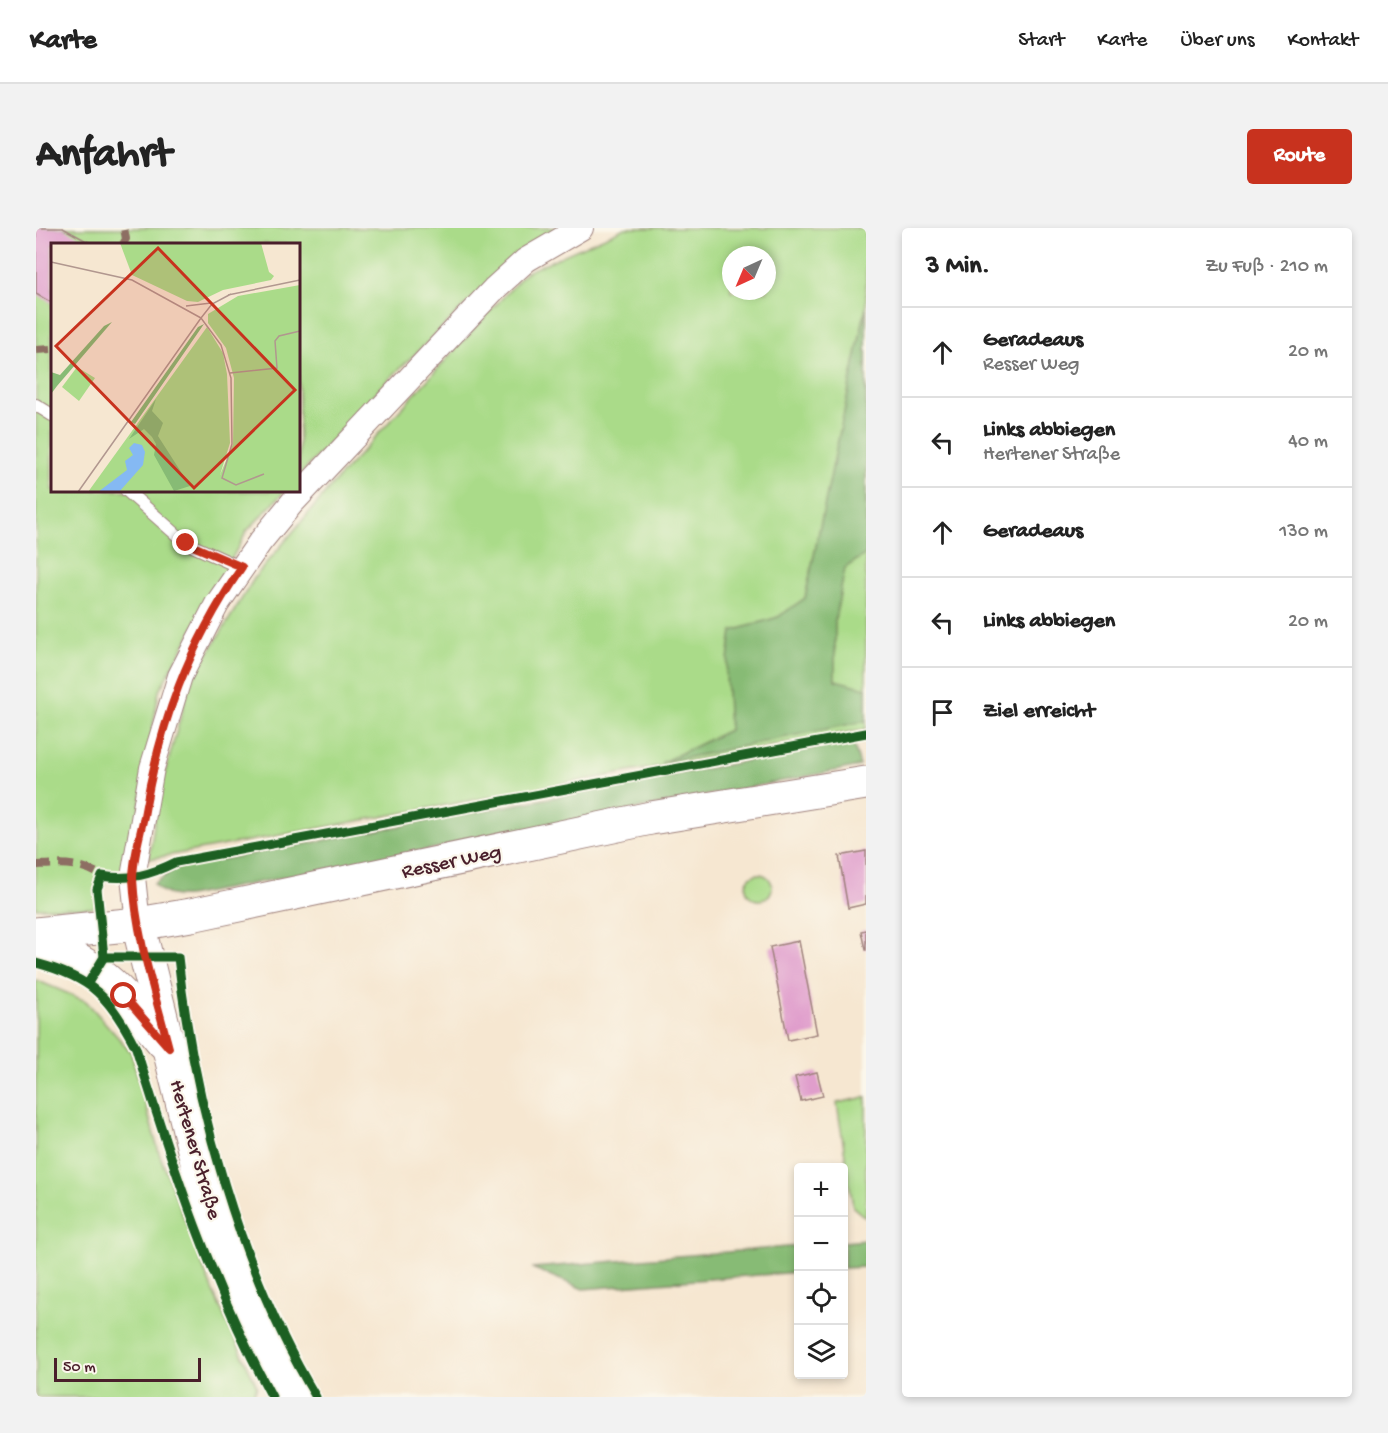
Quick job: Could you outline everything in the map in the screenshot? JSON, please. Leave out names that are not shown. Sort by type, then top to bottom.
[{"type":"main road","name":"Resser Weg","points":[[36,934],[138,924],[651,818],[866,783]]},
{"type":"main road","name":"Hertener Straße","points":[[138,924],[205,1194],[276,1365],[297,1397]]},
{"type":"main road","points":[[36,948],[51,950],[96,969],[124,996],[169,1048]]},
{"type":"street","points":[[138,924],[134,869],[152,768],[164,723],[180,676],[198,639],[242,567],[292,503],[494,289],[526,260],[581,228]]},
{"type":"lane","points":[[36,405],[51,414]]},
{"type":"lane","points":[[128,492],[186,543],[242,567]]},
{"type":"green space","points":[[36,228],[570,228],[519,253],[379,389],[300,475],[300,243],[51,243],[51,492],[284,492],[247,531],[159,691],[128,873],[107,875],[94,908],[36,908]]},
{"type":"green space","points":[[625,228],[866,228],[866,729],[149,859],[158,798],[190,683],[255,577],[338,478],[526,272]]},
{"type":"green space","points":[[866,307],[866,554],[845,568],[835,620],[835,680],[866,688],[866,721],[661,763],[729,730],[726,674],[732,631],[778,617],[805,598]]},
{"type":"green space","points":[[853,741],[860,766],[188,896],[169,894],[161,891],[154,884],[176,868]]},
{"type":"green space","points":[[759,874],[768,878],[772,887],[768,896],[759,900],[750,896],[746,887],[750,878]]},
{"type":"green space","points":[[36,980],[86,1001],[131,1052],[159,1153],[213,1292],[257,1386],[253,1397],[36,1397]]},
{"type":"green space","points":[[866,1097],[866,1218],[853,1207],[837,1103]]},
{"type":"green space","points":[[866,1240],[866,1267],[848,1268],[848,1242]]},
{"type":"green space","points":[[794,1246],[794,1272],[583,1289],[532,1268]]},
{"type":"building","points":[[36,228],[63,228],[90,243],[51,243],[51,302],[36,294]]},
{"type":"building","points":[[866,851],[866,904],[848,908],[839,856]]},
{"type":"building","points":[[866,930],[866,950],[865,950],[861,931]]},
{"type":"building","points":[[799,941],[817,1034],[788,1040],[770,947]]},
{"type":"building","points":[[817,1072],[823,1096],[801,1101],[795,1077]]},
{"type":"marked path","points":[[124,228],[126,239],[124,243]]},
{"type":"marked path","points":[[36,350],[51,349]]},
{"type":"marked path","points":[[36,865],[78,866],[102,876]]},
{"type":"cycle path","points":[[88,983],[104,957],[97,889],[102,876],[122,878],[140,875],[176,862],[866,733]]},
{"type":"cycle path","points":[[104,957],[178,957],[195,1069],[224,1184],[265,1296],[289,1348],[316,1397]]},
{"type":"cycle path","points":[[36,963],[72,975],[85,983],[108,1003],[127,1030],[136,1048],[195,1226],[231,1313],[272,1397]]},
{"type":"route","points":[[124,996],[169,1048],[138,924],[134,869],[152,768],[180,676],[217,604],[242,567],[186,543]]}]
